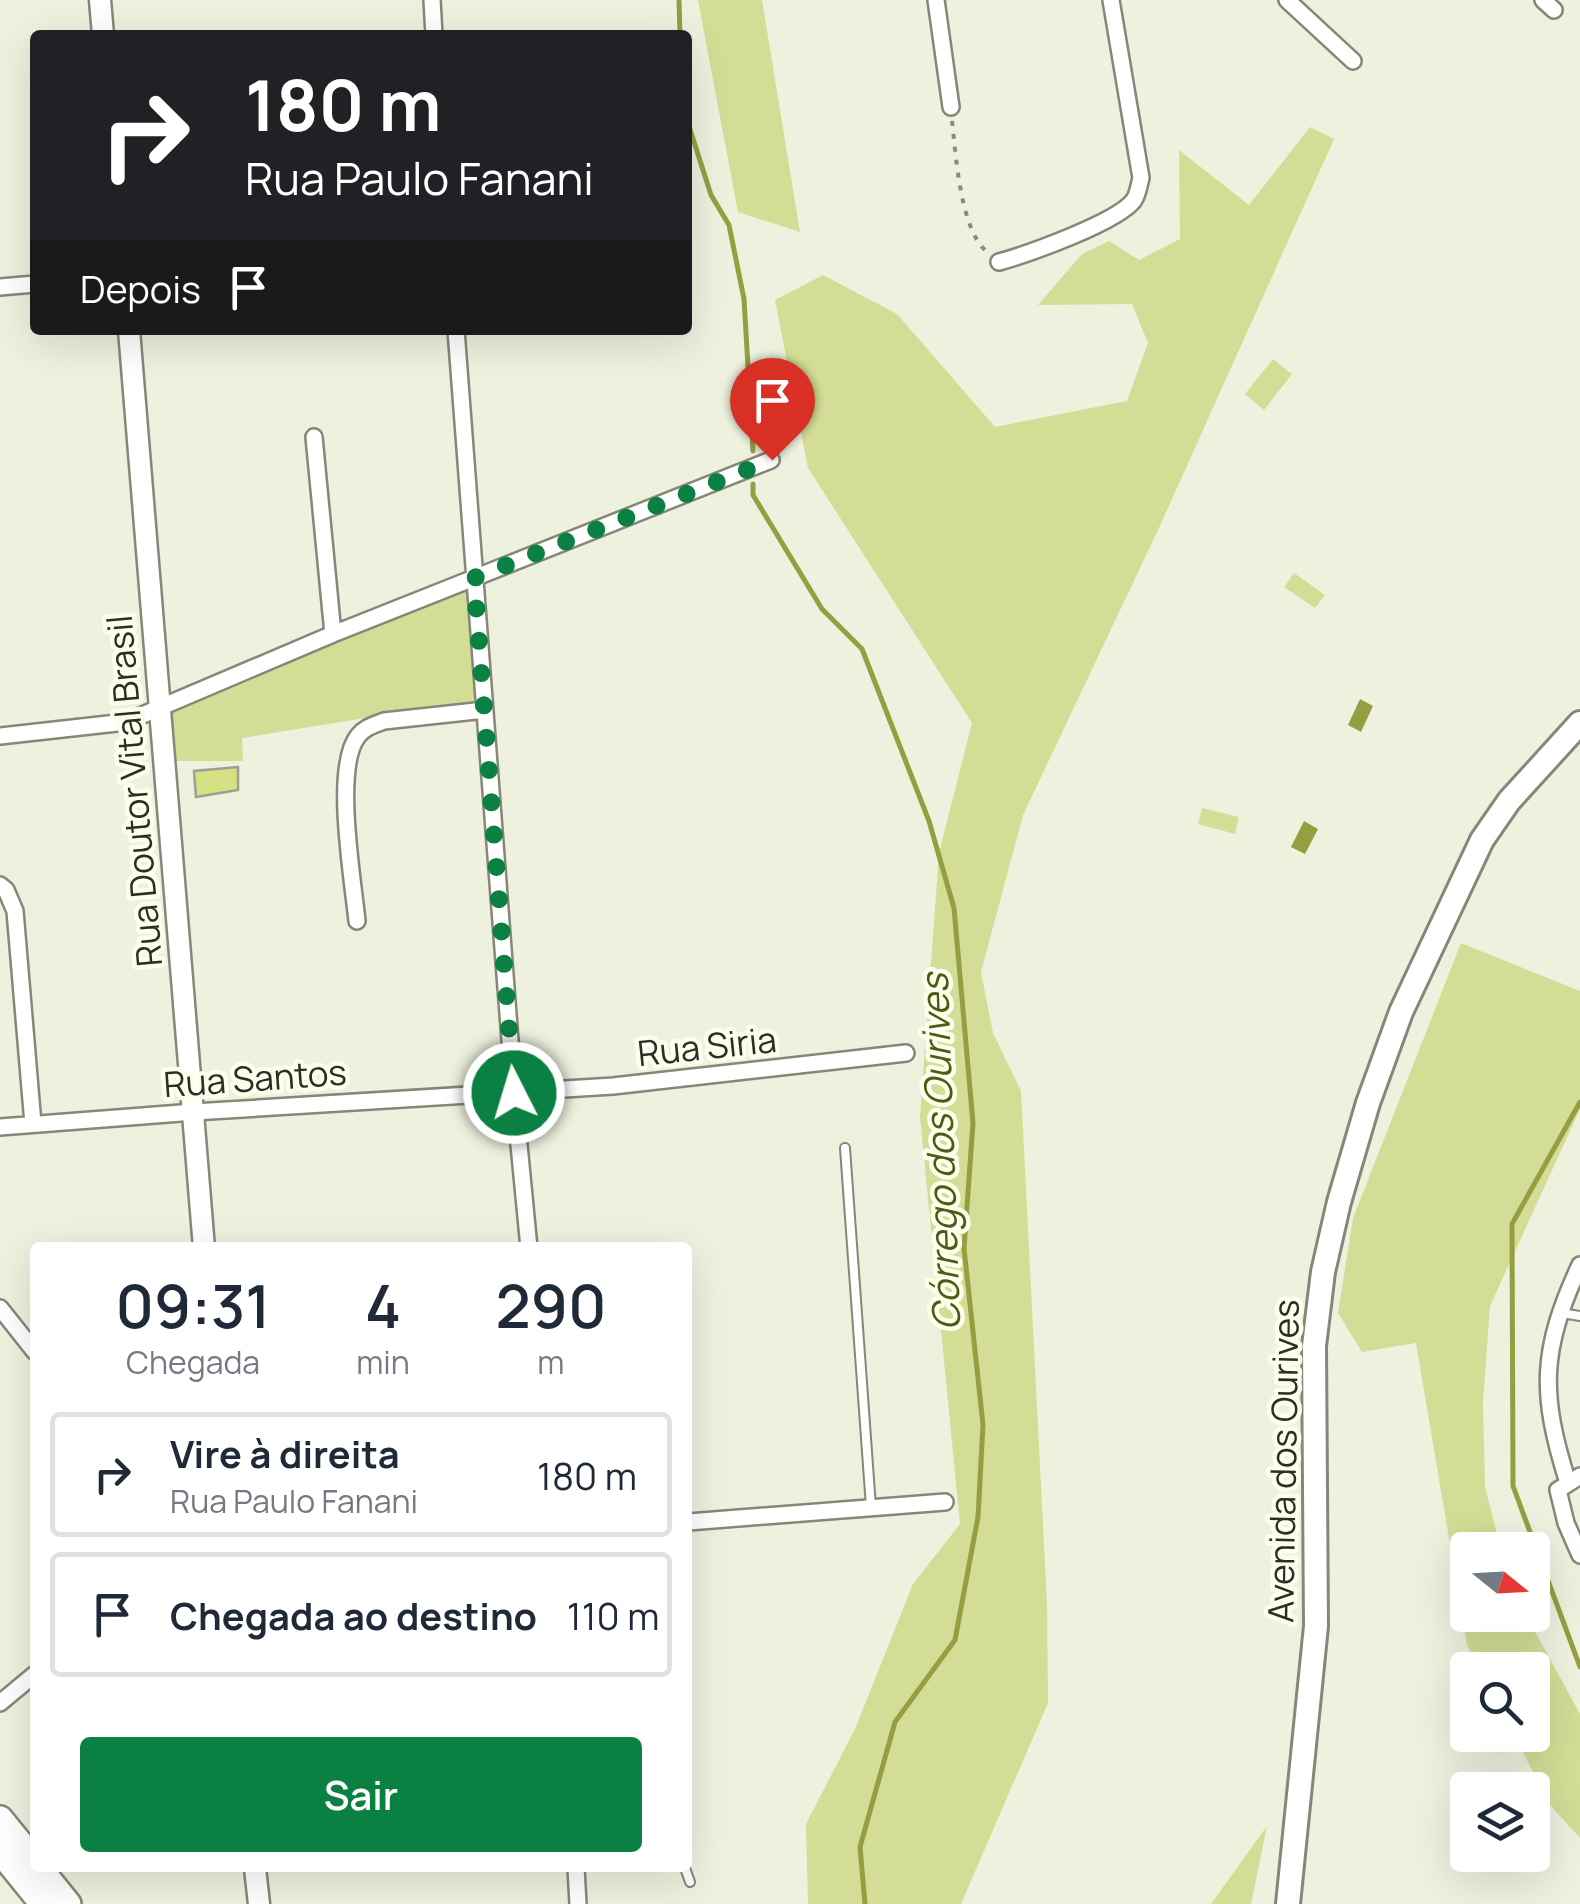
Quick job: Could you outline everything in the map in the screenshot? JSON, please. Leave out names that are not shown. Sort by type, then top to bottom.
[{"type":"main road","name":"Avenida dos Ourives","points":[[1288,1904],[1316,1626],[1314,1346],[1323,1272],[1339,1202],[1368,1103],[1401,1012],[1482,840],[1509,801],[1580,723]]},
{"type":"main road","points":[[0,1818],[30,1856]]},
{"type":"main road","points":[[0,1850],[43,1904]]},
{"type":"main road","points":[[43,1872],[68,1904]]},
{"type":"street","points":[[100,0],[103,30]]},
{"type":"street","points":[[432,0],[434,30]]},
{"type":"street","points":[[936,0],[950,107]]},
{"type":"street","points":[[999,262],[1032,252],[1121,212],[1135,199],[1142,178],[1111,0]]},
{"type":"street","points":[[1287,0],[1353,61]]},
{"type":"street","points":[[0,287],[30,284]]},
{"type":"street","name":"Rua Doutor Vital Brasil","points":[[129,335],[204,1242]]},
{"type":"street","points":[[456,335],[528,1242]]},
{"type":"street","points":[[314,436],[333,634]]},
{"type":"street","points":[[0,736],[126,722],[333,634],[772,460]]},
{"type":"street","points":[[357,921],[345,784],[351,747],[358,735],[384,721],[485,710]]},
{"type":"street","points":[[0,886],[6,890],[14,911],[32,1124]]},
{"type":"street","name":"Rua Siria","points":[[514,1093],[613,1086],[906,1053]]},
{"type":"street","name":"Rua Santos","points":[[0,1128],[514,1093]]},
{"type":"street","points":[[1580,1265],[1554,1332],[1548,1369],[1548,1406],[1574,1480],[1558,1490],[1558,1501],[1580,1555]]},
{"type":"street","points":[[0,1308],[30,1346]]},
{"type":"street","points":[[692,1522],[946,1502]]},
{"type":"street","points":[[0,1702],[30,1678]]},
{"type":"street","points":[[255,1872],[259,1904]]},
{"type":"street","points":[[576,1872],[578,1904]]},
{"type":"lane","points":[[845,1148],[871,1507]]},
{"type":"lane","points":[[1562,1314],[1580,1316]]},
{"type":"lane","points":[[686,1872],[690,1882]]},
{"type":"path","points":[[950,107],[958,176],[970,222],[980,246],[999,262]]},
{"type":"shaded area","points":[[698,0],[762,0],[800,232],[738,212]]},
{"type":"shaded area","points":[[1310,127],[1334,139],[1158,530],[1023,815],[981,972],[993,1033],[1021,1091],[1047,1604],[1048,1703],[961,1904],[808,1904],[806,1824],[855,1729],[913,1584],[960,1524],[920,1116],[939,853],[972,723],[808,468],[775,300],[823,275],[897,314],[995,427],[1127,401],[1148,343],[1132,304],[1038,305],[1082,254],[1109,241],[1139,260],[1180,239],[1179,150],[1249,205]]},
{"type":"shaded area","points":[[1273,359],[1292,374],[1264,410],[1245,394]]},
{"type":"shaded area","points":[[1294,573],[1325,595],[1315,608],[1284,587]]},
{"type":"shaded area","points":[[469,586],[478,705],[390,714],[242,738],[243,761],[170,761],[163,712]]},
{"type":"shaded area","points":[[1360,699],[1373,706],[1361,732],[1348,725]]},
{"type":"shaded area","points":[[1202,808],[1239,817],[1235,834],[1198,824]]},
{"type":"shaded area","points":[[1304,821],[1318,829],[1305,854],[1291,847]]},
{"type":"shaded area","points":[[1461,943],[1580,991],[1580,1109],[1490,1306],[1483,1402],[1485,1487],[1496,1532],[1450,1532],[1450,1544],[1416,1343],[1362,1352],[1338,1313],[1353,1218]]},
{"type":"shaded area","points":[[1465,1632],[1535,1632],[1546,1652],[1471,1652]]},
{"type":"shaded area","points":[[1550,1659],[1580,1714],[1580,1838],[1550,1805],[1550,1772],[1533,1772],[1523,1752],[1550,1752]]},
{"type":"shaded area","points":[[1267,1826],[1251,1904],[1211,1904]]},
{"type":"building","points":[[238,767],[238,790],[196,797],[194,771]]},
{"type":"waterway","name":"Córrego dos Ourives","points":[[679,0],[680,30]]},
{"type":"waterway","name":"Córrego dos Ourives","points":[[692,136],[711,195],[729,225],[744,299],[753,451]]},
{"type":"waterway","name":"Córrego dos Ourives","points":[[753,484],[753,495],[822,609],[862,649],[929,821],[954,908],[973,1123],[964,1248],[983,1425],[978,1517],[955,1640],[895,1722],[860,1847],[865,1904]]},
{"type":"waterway","points":[[1580,1102],[1512,1224],[1513,1486],[1580,1667]]},
{"type":"route","points":[[514,1093],[474,578],[772,460]]}]
